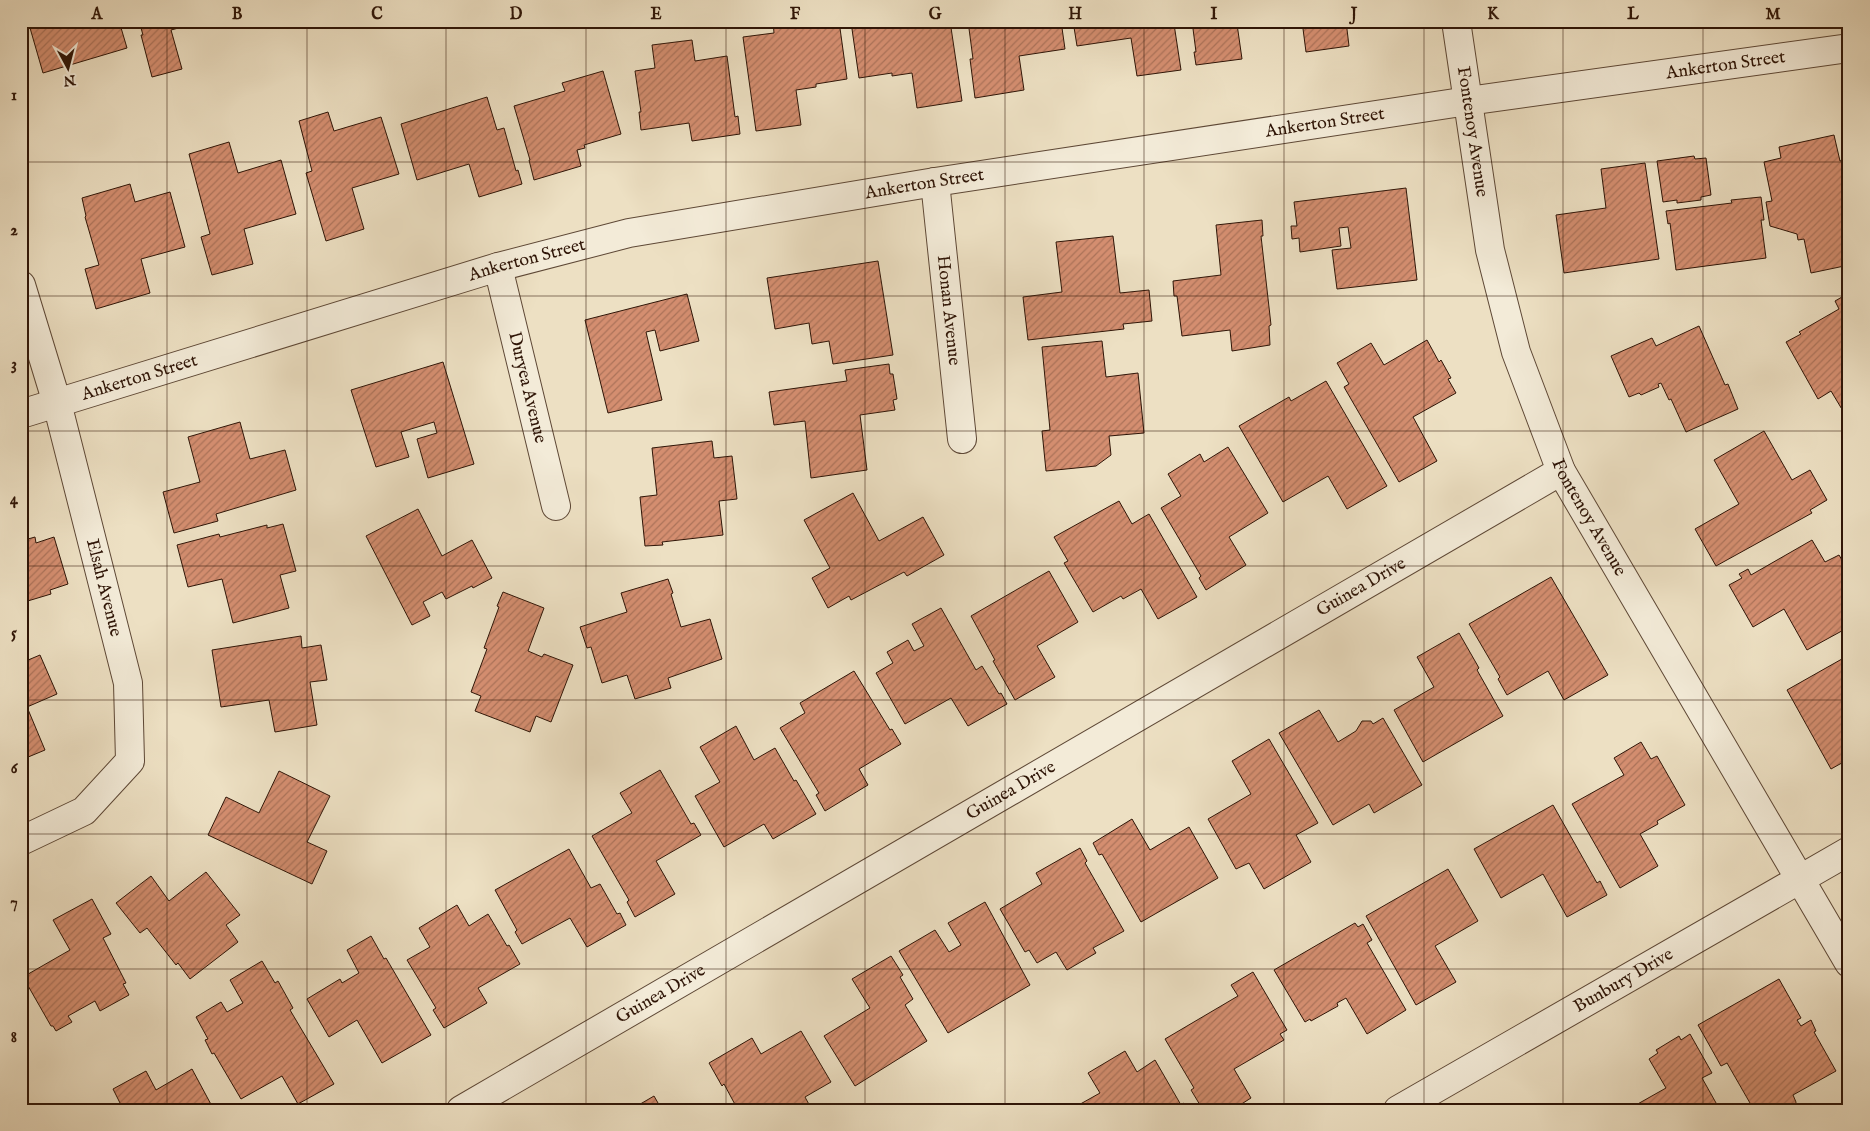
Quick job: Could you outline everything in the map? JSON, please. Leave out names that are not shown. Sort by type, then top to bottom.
[{"type":"street","name":"Fontenoy Avenue","points":[[1456,21],[1490,250],[1516,352],[1561,471],[1849,963]]},
{"type":"street","name":"Ankerton Street","points":[[21,414],[498,268],[629,233],[935,182],[1468,101],[1849,48]]},
{"type":"street","name":"Honan Avenue","points":[[935,182],[962,439]]},
{"type":"street","name":"Duryea Avenue","points":[[498,268],[556,506]]},
{"type":"street","name":"Elsah Avenue","points":[[21,285],[57,403],[128,684],[130,761],[84,812],[21,841]]},
{"type":"street","name":"Guinea Drive","points":[[461,1110],[1561,471]]},
{"type":"street","name":"Bunbury Drive","points":[[1398,1110],[1849,851]]},
{"type":"building","points":[[28,21],[119,21],[127,48],[43,73]]},
{"type":"building","points":[[139,21],[205,21],[171,30],[182,69],[152,77]]},
{"type":"building","points":[[773,21],[839,21],[847,79],[816,84],[816,87],[796,90],[801,125],[756,131],[743,37],[774,33]]},
{"type":"building","points":[[950,21],[962,101],[917,108],[912,73],[892,76],[892,73],[859,78],[851,22]]},
{"type":"building","points":[[968,21],[1061,21],[1065,49],[1019,56],[1024,90],[975,98],[970,59],[973,59]]},
{"type":"building","points":[[1073,21],[1166,21],[1167,25],[1174,24],[1181,70],[1137,76],[1131,38],[1077,46]]},
{"type":"building","points":[[1192,21],[1257,21],[1237,24],[1242,59],[1196,65]]},
{"type":"building","points":[[1302,21],[1346,21],[1349,46],[1306,52]]},
{"type":"building","points":[[692,40],[695,61],[727,56],[735,117],[738,116],[740,134],[692,141],[689,123],[641,130],[639,112],[641,112],[635,71],[655,68],[652,45]]},
{"type":"building","points":[[603,71],[621,134],[584,145],[585,148],[577,150],[581,166],[534,180],[514,106],[565,91],[562,83]]},
{"type":"building","points":[[487,97],[497,130],[504,128],[516,171],[518,170],[522,184],[479,197],[469,164],[417,180],[401,124]]},
{"type":"building","points":[[328,112],[334,131],[381,117],[399,174],[352,188],[364,229],[326,241],[306,173],[312,171],[299,121]]},
{"type":"building","points":[[1834,135],[1840,161],[1843,160],[1849,189],[1849,265],[1811,273],[1804,239],[1798,240],[1797,234],[1770,226],[1766,202],[1772,201],[1764,162],[1781,158],[1779,147]]},
{"type":"building","points":[[229,142],[238,173],[281,160],[296,214],[244,229],[253,264],[212,275],[201,237],[210,234],[189,154]]},
{"type":"building","points":[[1694,156],[1695,159],[1706,158],[1711,195],[1701,197],[1701,200],[1677,203],[1677,200],[1663,202],[1657,161]]},
{"type":"building","points":[[1645,163],[1659,259],[1564,273],[1556,215],[1606,208],[1601,169]]},
{"type":"building","points":[[130,184],[135,202],[170,192],[185,247],[141,259],[150,293],[96,309],[85,269],[99,265],[85,217],[82,198]]},
{"type":"building","points":[[1406,188],[1417,280],[1337,289],[1332,250],[1351,248],[1348,227],[1339,228],[1341,246],[1300,252],[1299,238],[1292,239],[1291,226],[1297,226],[1294,202]]},
{"type":"building","points":[[1761,197],[1764,220],[1761,220],[1766,258],[1676,270],[1670,223],[1668,224],[1666,211],[1732,203],[1731,200]]},
{"type":"building","points":[[1262,220],[1263,236],[1261,236],[1271,325],[1269,326],[1270,345],[1232,351],[1230,330],[1182,336],[1177,296],[1174,296],[1173,281],[1221,275],[1216,225]]},
{"type":"building","points":[[1113,236],[1120,293],[1149,290],[1152,321],[1123,324],[1124,329],[1028,340],[1023,297],[1062,292],[1056,242]]},
{"type":"building","points":[[878,261],[893,355],[833,364],[829,341],[812,344],[809,323],[775,329],[767,278]]},
{"type":"building","points":[[1849,293],[1849,407],[1843,411],[1831,391],[1818,399],[1786,342],[1801,334],[1799,332],[1839,309],[1835,301]]},
{"type":"building","points":[[687,294],[699,341],[660,351],[655,330],[646,332],[662,400],[608,413],[585,320]]},
{"type":"building","points":[[1699,326],[1725,385],[1728,384],[1738,409],[1686,432],[1671,399],[1669,400],[1661,383],[1658,384],[1659,387],[1641,395],[1639,393],[1629,397],[1611,356],[1652,338],[1656,346]]},
{"type":"building","points":[[1427,340],[1439,362],[1441,360],[1451,378],[1448,379],[1456,393],[1413,417],[1437,461],[1399,482],[1344,387],[1349,384],[1337,363],[1371,343],[1384,365]]},
{"type":"building","points":[[1102,341],[1106,377],[1138,373],[1144,433],[1109,436],[1111,455],[1096,466],[1046,471],[1042,431],[1050,430],[1042,347]]},
{"type":"building","points":[[443,362],[474,464],[428,478],[417,439],[437,433],[434,422],[401,432],[409,457],[376,467],[351,390]]},
{"type":"building","points":[[889,364],[890,374],[893,374],[897,399],[893,400],[895,410],[860,415],[867,470],[811,478],[805,421],[774,425],[769,392],[847,381],[845,370]]},
{"type":"building","points":[[1326,381],[1387,486],[1347,509],[1328,476],[1283,502],[1239,426],[1289,397],[1291,401]]},
{"type":"building","points":[[240,422],[250,459],[285,450],[296,490],[216,514],[218,521],[174,533],[163,492],[200,482],[188,437]]},
{"type":"building","points":[[1764,431],[1792,480],[1810,470],[1827,500],[1810,510],[1812,513],[1716,566],[1695,529],[1739,504],[1714,460]]},
{"type":"building","points":[[712,441],[714,458],[732,456],[737,499],[719,501],[723,535],[662,542],[663,545],[645,546],[640,497],[657,495],[652,448]]},
{"type":"building","points":[[1228,447],[1268,513],[1229,537],[1246,565],[1206,590],[1199,578],[1201,576],[1161,508],[1181,496],[1168,474],[1200,454],[1204,462]]},
{"type":"building","points":[[853,493],[879,541],[923,517],[944,555],[907,576],[904,572],[851,600],[849,596],[828,608],[812,578],[830,568],[804,520]]},
{"type":"building","points":[[1119,501],[1132,524],[1149,514],[1197,597],[1158,619],[1141,589],[1123,599],[1121,596],[1093,612],[1064,563],[1068,561],[1054,537]]},
{"type":"building","points":[[418,509],[442,556],[472,540],[492,578],[446,599],[442,592],[423,602],[430,616],[412,625],[366,536]]},
{"type":"building","points":[[283,524],[296,571],[280,575],[289,608],[233,623],[222,579],[188,587],[177,545],[219,534],[220,537],[267,525],[267,528]]},
{"type":"building","points":[[35,537],[36,543],[54,537],[68,584],[50,590],[51,594],[21,603],[21,541]]},
{"type":"building","points":[[1812,540],[1825,562],[1839,555],[1849,572],[1849,627],[1807,650],[1784,609],[1753,627],[1729,585],[1742,578],[1739,574],[1748,569],[1751,575]]},
{"type":"building","points":[[1049,571],[1078,622],[1037,646],[1055,677],[1015,700],[971,616]]},
{"type":"building","points":[[1551,577],[1608,675],[1564,700],[1548,671],[1507,695],[1498,679],[1500,677],[1469,624]]},
{"type":"building","points":[[668,579],[681,627],[710,619],[722,659],[668,678],[671,688],[635,699],[627,675],[602,683],[591,647],[587,648],[580,627],[627,612],[621,593]]},
{"type":"building","points":[[503,592],[544,608],[528,651],[542,657],[544,654],[573,665],[551,722],[536,716],[530,732],[475,711],[481,696],[471,692],[487,649],[484,648]]},
{"type":"building","points":[[941,608],[976,670],[982,666],[1007,704],[968,726],[951,698],[905,724],[876,673],[893,663],[887,652],[908,640],[914,651],[924,646],[912,624]]},
{"type":"building","points":[[1459,633],[1503,716],[1423,762],[1394,710],[1434,687],[1417,657]]},
{"type":"building","points":[[301,636],[302,648],[321,645],[327,680],[310,682],[317,725],[275,732],[269,700],[221,707],[212,650]]},
{"type":"building","points":[[40,655],[57,694],[27,707],[45,750],[21,760],[21,663]]},
{"type":"building","points":[[1849,655],[1849,759],[1831,769],[1787,690]]},
{"type":"building","points":[[854,671],[890,730],[892,729],[901,744],[859,769],[868,785],[825,811],[816,795],[819,793],[780,728],[805,713],[800,703]]},
{"type":"building","points":[[1319,710],[1338,742],[1356,731],[1362,721],[1371,721],[1373,724],[1383,718],[1422,785],[1374,813],[1369,804],[1333,825],[1279,733]]},
{"type":"building","points":[[736,726],[754,760],[775,748],[816,814],[773,839],[764,824],[724,847],[695,796],[720,782],[700,747]]},
{"type":"building","points":[[1269,739],[1318,823],[1296,835],[1311,862],[1264,889],[1249,863],[1236,869],[1208,819],[1251,794],[1232,761]]},
{"type":"building","points":[[1641,742],[1651,759],[1657,756],[1685,805],[1657,821],[1658,824],[1640,834],[1658,866],[1620,888],[1572,804],[1624,775],[1614,758]]},
{"type":"building","points":[[660,770],[691,824],[694,823],[701,835],[656,861],[675,894],[635,917],[627,902],[629,900],[592,836],[632,813],[620,793]]},
{"type":"building","points":[[279,771],[330,796],[307,842],[327,851],[312,884],[208,835],[226,797],[259,813]]},
{"type":"building","points":[[1553,805],[1597,883],[1600,881],[1607,895],[1567,917],[1543,874],[1501,898],[1474,849]]},
{"type":"building","points":[[1132,819],[1150,850],[1189,827],[1218,878],[1141,922],[1102,854],[1099,855],[1093,843]]},
{"type":"building","points":[[1080,848],[1087,861],[1085,863],[1124,931],[1093,948],[1096,953],[1067,970],[1056,952],[1037,963],[1029,950],[1025,952],[1000,909],[1042,884],[1036,873]]},
{"type":"building","points":[[569,849],[591,888],[600,884],[617,914],[620,913],[626,925],[587,947],[570,918],[522,944],[515,932],[517,930],[495,890]]},
{"type":"building","points":[[1448,869],[1478,921],[1435,946],[1456,982],[1416,1005],[1366,916]]},
{"type":"building","points":[[206,872],[240,915],[226,925],[238,942],[190,979],[178,963],[176,965],[147,928],[140,933],[116,903],[151,876],[169,901]]},
{"type":"building","points":[[92,899],[111,934],[103,938],[126,983],[123,984],[129,995],[100,1011],[95,1001],[68,1016],[72,1022],[56,1031],[51,1026],[23,977],[70,950],[53,920]]},
{"type":"building","points":[[985,902],[1030,985],[948,1033],[899,951],[935,930],[949,952],[961,945],[948,923]]},
{"type":"building","points":[[457,905],[469,926],[488,914],[520,964],[478,988],[487,1003],[444,1028],[433,1010],[436,1008],[407,960],[430,947],[419,928]]},
{"type":"building","points":[[1355,923],[1358,927],[1363,924],[1372,940],[1367,943],[1406,1010],[1367,1034],[1346,998],[1337,1003],[1338,1006],[1311,1021],[1310,1019],[1305,1022],[1274,970]]},
{"type":"building","points":[[371,936],[431,1035],[382,1063],[357,1020],[329,1037],[307,999],[340,979],[342,983],[359,973],[347,950]]},
{"type":"building","points":[[891,956],[903,975],[900,977],[913,999],[905,1005],[927,1041],[855,1086],[824,1036],[870,1008],[852,979]]},
{"type":"building","points":[[262,961],[275,983],[278,981],[293,1008],[290,1010],[334,1084],[298,1104],[282,1076],[241,1099],[214,1053],[212,1054],[205,1040],[208,1039],[196,1017],[221,1002],[227,1012],[243,1003],[230,980]]},
{"type":"building","points":[[1253,972],[1287,1030],[1280,1034],[1284,1040],[1234,1069],[1251,1098],[1232,1110],[1203,1110],[1191,1090],[1194,1088],[1165,1039],[1238,996],[1231,985]]},
{"type":"building","points":[[1779,979],[1801,1018],[1797,1020],[1801,1026],[1811,1020],[1816,1031],[1814,1032],[1836,1071],[1793,1095],[1796,1102],[1795,1110],[1754,1110],[1727,1063],[1721,1066],[1698,1025]]},
{"type":"building","points":[[801,1031],[831,1082],[805,1097],[812,1110],[738,1110],[724,1084],[722,1086],[709,1063],[752,1038],[761,1054]]},
{"type":"building","points":[[1690,1034],[1712,1073],[1702,1078],[1720,1110],[1627,1110],[1666,1088],[1649,1059],[1658,1053],[1656,1050],[1679,1036],[1681,1040]]},
{"type":"building","points":[[21,1046],[27,1056],[21,1060]]},
{"type":"building","points":[[1125,1051],[1137,1072],[1155,1060],[1181,1105],[1184,1103],[1188,1110],[1076,1110],[1075,1107],[1100,1093],[1088,1073]]},
{"type":"building","points":[[192,1069],[214,1110],[122,1110],[113,1089],[146,1071],[156,1090]]},
{"type":"building","points":[[654,1096],[662,1110],[630,1110]]}]
